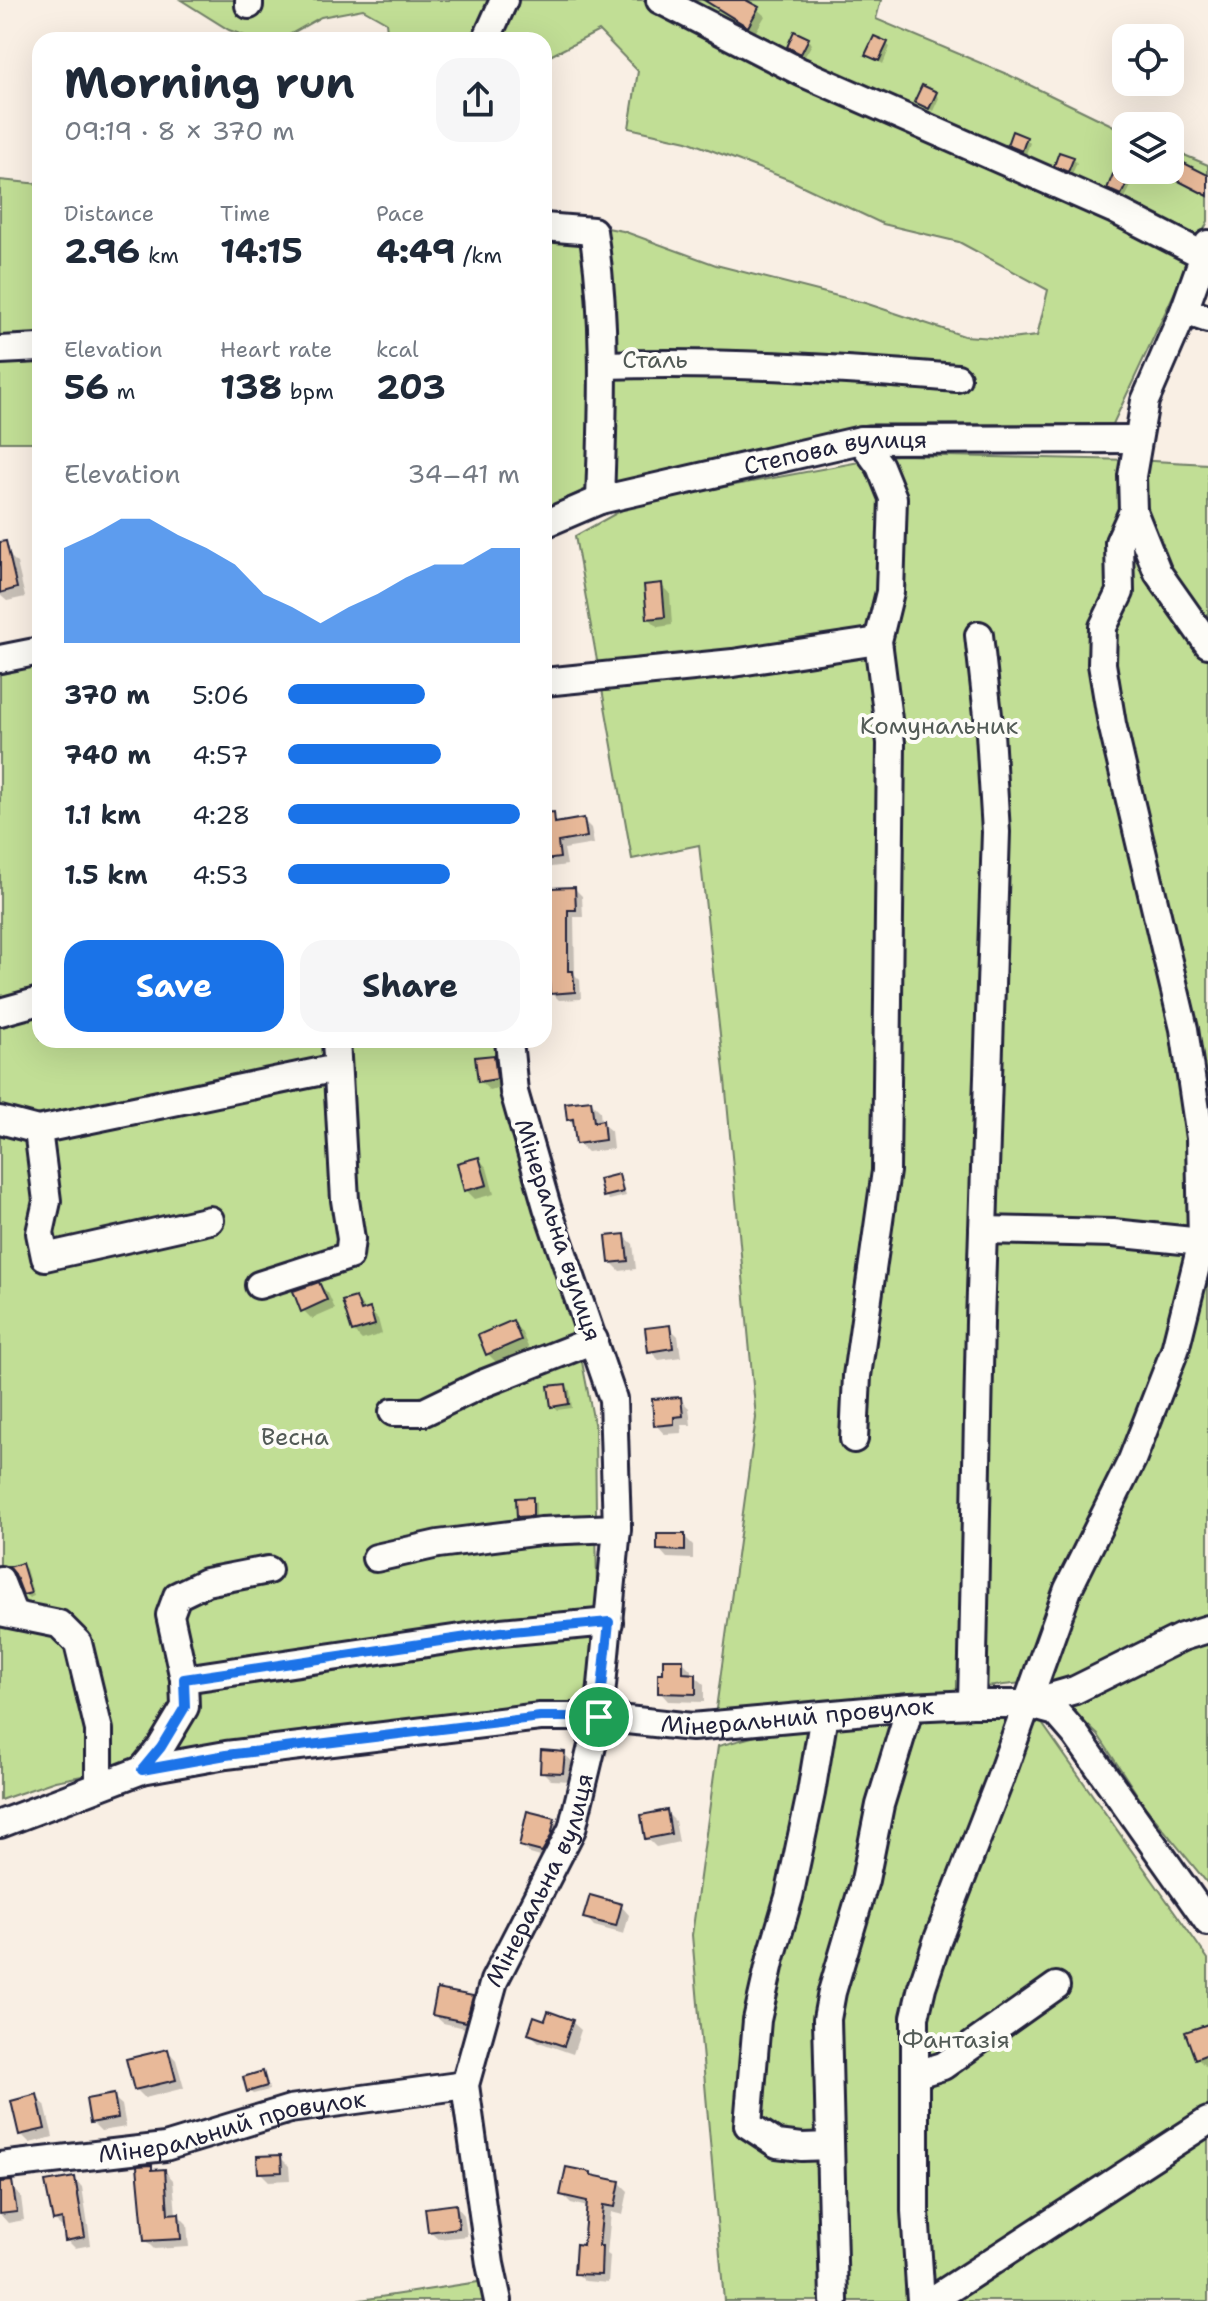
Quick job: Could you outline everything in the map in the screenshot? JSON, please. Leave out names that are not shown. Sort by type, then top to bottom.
[{"type":"street","points":[[490,32],[504,0]]},
{"type":"street","points":[[660,0],[801,72],[1206,249],[1196,315],[1145,401],[1132,476],[1133,511],[1158,573],[1208,644]]},
{"type":"street","points":[[552,228],[593,231],[604,365],[600,500]]},
{"type":"street","points":[[0,350],[32,348]]},
{"type":"street","points":[[604,365],[688,362],[957,378]]},
{"type":"street","name":"Степова вулиця","points":[[552,521],[600,500],[861,440],[1137,439]]},
{"type":"street","points":[[854,1439],[857,1376],[886,1171],[891,743],[878,641],[890,592],[893,498],[880,466],[861,440]]},
{"type":"street","points":[[921,2301],[915,2211],[915,2017],[922,1987],[1068,1589],[1132,1460],[1170,1364],[1202,1242],[1200,1138],[1184,1029],[1112,724],[1102,664],[1103,627],[1120,592],[1119,542],[1133,511]]},
{"type":"street","points":[[972,1704],[996,832],[990,733],[979,635]]},
{"type":"street","points":[[552,681],[733,663],[878,641]]},
{"type":"street","points":[[0,659],[32,653]]},
{"type":"street","points":[[0,1012],[32,1003]]},
{"type":"street","points":[[259,1285],[349,1256],[351,1239],[345,1200],[336,1048]]},
{"type":"street","name":"Мінеральна вулиця","points":[[498,2301],[465,2085],[494,1981],[572,1829],[599,1717],[617,1528],[613,1399],[547,1207],[514,1092],[510,1048]]},
{"type":"street","points":[[0,1120],[38,1130],[337,1068]]},
{"type":"street","points":[[38,1130],[47,1201],[40,1233],[45,1257],[210,1220]]},
{"type":"street","points":[[983,1230],[1113,1233],[1202,1242]]},
{"type":"street","points":[[393,1412],[424,1412],[507,1374],[594,1340]]},
{"type":"street","points":[[376,1558],[438,1544],[527,1533],[617,1528]]},
{"type":"street","points":[[142,1770],[161,1747],[185,1707],[184,1679],[170,1615],[177,1596],[206,1582],[268,1570]]},
{"type":"street","points":[[0,1580],[7,1613],[59,1624],[78,1643],[99,1730],[99,1786]]},
{"type":"street","points":[[184,1679],[501,1632],[609,1622]]},
{"type":"street","name":"Мінеральний провулок","points":[[0,1824],[142,1770],[226,1755],[540,1717],[599,1717],[692,1727],[910,1707],[1026,1704],[1075,1690],[1182,1637],[1208,1629]]},
{"type":"street","points":[[1026,1704],[1056,1712],[1076,1735],[1208,1922]]},
{"type":"street","points":[[834,2301],[827,2019],[865,1880],[880,1805],[910,1707]]},
{"type":"street","points":[[824,1715],[789,1897],[757,2020],[748,2125],[777,2144],[830,2146]]},
{"type":"street","points":[[917,2074],[943,2066],[1056,1986]]},
{"type":"street","name":"Мінеральний провулок","points":[[0,2166],[165,2147],[290,2109],[465,2085]]},
{"type":"street","points":[[931,2301],[1208,2121]]},
{"type":"green space","name":"Сталь","points":[[181,0],[881,0],[876,19],[1009,75],[1112,125],[1112,184],[1184,184],[1184,155],[1208,165],[1208,221],[1113,424],[868,424],[584,490],[552,505],[552,218],[623,231],[716,265],[865,303],[964,336],[1010,339],[1037,336],[1048,290],[959,242],[883,224],[790,180],[687,141],[629,128],[638,71],[599,31],[552,55],[552,32],[387,32],[386,22],[363,9],[321,17],[294,32],[234,32]]},
{"type":"green space","points":[[0,180],[32,183],[32,442],[0,442]]},
{"type":"green space","name":"Комунальник","points":[[897,455],[1208,464],[1208,1884],[1146,1808],[1098,1735],[1041,1681],[715,1716],[756,1418],[725,1080],[699,845],[632,859],[575,536],[633,504]]},
{"type":"green space","name":"Весна","points":[[32,661],[32,1048],[506,1048],[570,1301],[595,1428],[597,1598],[588,1707],[332,1730],[55,1781],[0,1800],[0,667]]},
{"type":"green space","name":"Фантазія","points":[[981,1712],[1041,1722],[1208,1959],[1208,2301],[724,2301],[692,1935],[718,1746],[801,1724]]},
{"type":"green space","points":[[485,2281],[489,2301],[354,2301]]},
{"type":"building","points":[[704,0],[746,0],[759,7],[748,27]]},
{"type":"building","points":[[794,31],[809,38],[801,54],[787,47]]},
{"type":"building","points":[[874,36],[888,42],[879,61],[865,55]]},
{"type":"building","points":[[922,85],[937,92],[929,109],[914,102]]},
{"type":"building","points":[[1012,131],[1027,137],[1022,151],[1007,145]]},
{"type":"building","points":[[1059,152],[1074,157],[1068,172],[1054,166]]},
{"type":"building","points":[[1184,163],[1208,175],[1208,196],[1184,184]]},
{"type":"building","points":[[1112,176],[1112,184],[1126,184],[1121,195],[1107,189]]},
{"type":"building","points":[[6,541],[17,588],[0,593],[0,542]]},
{"type":"building","points":[[662,583],[665,617],[647,619],[644,585]]},
{"type":"building","points":[[552,812],[555,823],[584,818],[587,837],[558,842],[560,858],[552,859]]},
{"type":"building","points":[[575,887],[576,910],[568,910],[568,971],[573,971],[575,992],[552,994],[552,888]]},
{"type":"building","points":[[494,1055],[497,1079],[478,1082],[475,1057]]},
{"type":"building","points":[[591,1100],[594,1122],[603,1120],[605,1140],[576,1144],[573,1119],[567,1120],[565,1103]]},
{"type":"building","points":[[479,1157],[487,1185],[464,1191],[457,1163]]},
{"type":"building","points":[[619,1174],[623,1192],[603,1197],[599,1179]]},
{"type":"building","points":[[625,1234],[628,1261],[609,1263],[606,1236]]},
{"type":"building","points":[[319,1282],[327,1300],[301,1312],[293,1291]]},
{"type":"building","points":[[356,1297],[361,1311],[370,1308],[375,1325],[352,1332],[342,1301]]},
{"type":"building","points":[[513,1320],[521,1340],[486,1355],[478,1335]]},
{"type":"building","points":[[670,1325],[673,1348],[648,1352],[645,1328]]},
{"type":"building","points":[[566,1384],[569,1404],[551,1407],[548,1386]]},
{"type":"building","points":[[681,1397],[683,1416],[674,1417],[674,1424],[654,1426],[652,1399]]},
{"type":"building","points":[[533,1497],[533,1516],[517,1517],[516,1498]]},
{"type":"building","points":[[657,1534],[685,1534],[685,1551],[657,1550]]},
{"type":"building","points":[[22,1563],[31,1593],[23,1595],[9,1567]]},
{"type":"building","points":[[663,1659],[683,1659],[683,1673],[696,1674],[696,1694],[658,1693],[658,1673],[663,1673]]},
{"type":"building","points":[[541,1750],[565,1752],[563,1773],[540,1772]]},
{"type":"building","points":[[667,1810],[671,1834],[645,1839],[641,1815]]},
{"type":"building","points":[[527,1811],[555,1818],[551,1836],[542,1852],[519,1846]]},
{"type":"building","points":[[590,1895],[622,1904],[616,1926],[583,1918]]},
{"type":"building","points":[[437,1989],[473,1996],[466,2022],[432,2015]]},
{"type":"building","points":[[548,2011],[573,2020],[564,2046],[528,2034],[534,2016],[545,2020]]},
{"type":"building","points":[[1208,2024],[1208,2054],[1195,2059],[1185,2032]]},
{"type":"building","points":[[168,2049],[176,2080],[134,2090],[126,2059]]},
{"type":"building","points":[[263,2071],[267,2086],[247,2092],[243,2077]]},
{"type":"building","points":[[37,2094],[45,2129],[19,2135],[11,2101]]},
{"type":"building","points":[[114,2094],[118,2118],[90,2123],[86,2099]]},
{"type":"building","points":[[281,2155],[282,2172],[258,2173],[257,2156]]},
{"type":"building","points":[[152,2165],[152,2170],[165,2169],[168,2214],[179,2213],[181,2239],[144,2241],[137,2166]]},
{"type":"building","points":[[566,2167],[620,2181],[615,2207],[603,2205],[599,2246],[602,2246],[601,2275],[574,2274],[576,2244],[583,2245],[587,2201],[560,2195]]},
{"type":"building","points":[[75,2177],[85,2237],[65,2241],[62,2219],[53,2221],[45,2182]]},
{"type":"building","points":[[12,2181],[17,2212],[0,2214],[0,2182]]},
{"type":"building","points":[[456,2204],[459,2228],[428,2232],[425,2208]]},
{"type":"route","points":[[609,1622],[599,1717],[540,1717],[226,1755],[142,1770],[161,1747],[185,1707],[184,1679],[501,1632],[609,1622]]}]
